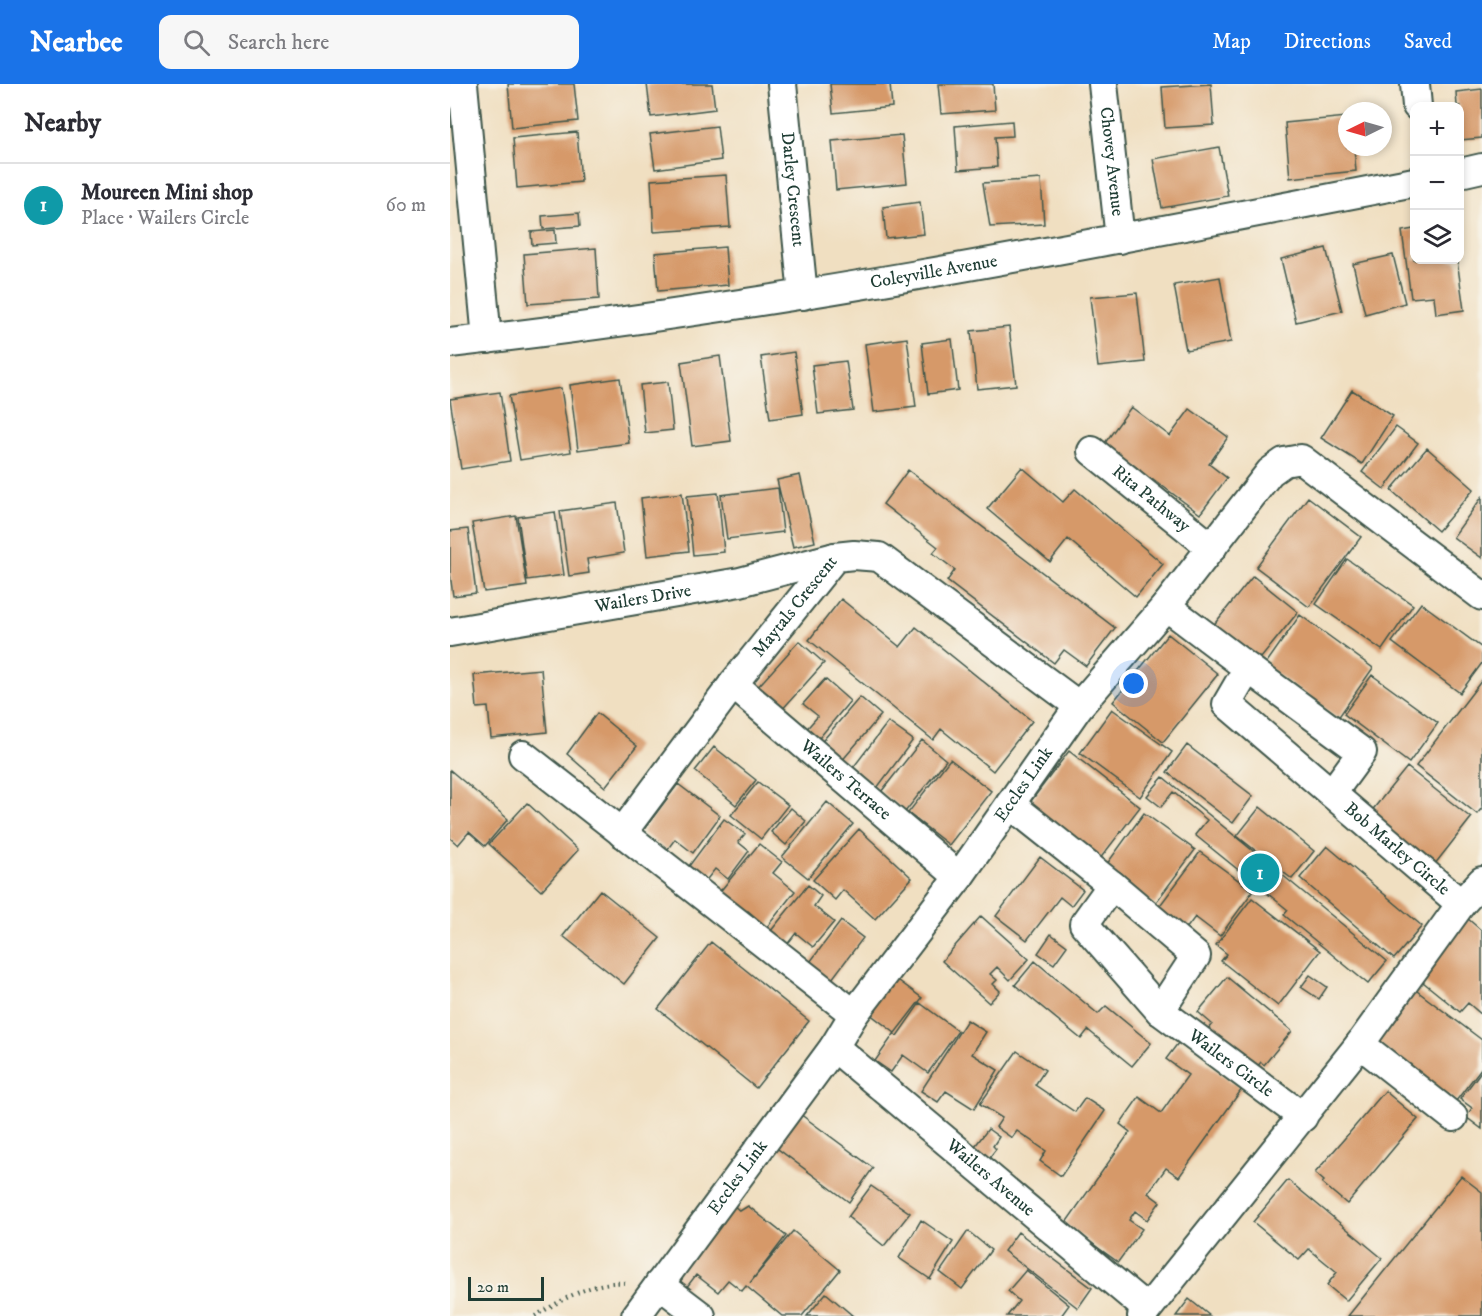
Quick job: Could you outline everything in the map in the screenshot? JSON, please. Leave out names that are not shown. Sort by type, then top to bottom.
[{"type":"street","points":[[463,84],[488,339]]},
{"type":"street","name":"Darley Crescent","points":[[782,84],[803,295]]},
{"type":"street","name":"Chovey Avenue","points":[[1103,84],[1120,239]]},
{"type":"street","points":[[1415,84],[1417,102]]},
{"type":"street","points":[[1464,172],[1482,168]]},
{"type":"street","name":"Coleyville Avenue","points":[[450,344],[803,295],[1120,239],[1410,183]]},
{"type":"street","name":"Rita Pathway","points":[[1092,451],[1212,548]]},
{"type":"street","name":"Eccles Link","points":[[649,1298],[834,1047],[854,1014],[959,877],[1079,706],[1166,606],[1270,472],[1284,462],[1301,459],[1482,596]]},
{"type":"street","name":"Maytals Crescent","points":[[622,833],[733,684],[835,557],[854,555],[879,557],[1079,706]]},
{"type":"street","name":"Wailers Drive","points":[[450,632],[740,582],[835,557]]},
{"type":"street","name":"Bob Marley Circle","points":[[1166,606],[1362,752],[1332,793]]},
{"type":"street","name":"Bob Marley Circle","points":[[1248,668],[1227,704],[1332,793],[1473,897]]},
{"type":"street","name":"Wailers Terrace","points":[[733,684],[959,877]]},
{"type":"street","points":[[523,755],[854,1014]]},
{"type":"street","points":[[1010,804],[1112,885],[1196,956],[1160,1011]]},
{"type":"street","name":"Wailers Circle","points":[[1112,885],[1084,924],[1160,1011],[1302,1117]]},
{"type":"street","points":[[1145,1312],[1360,1044],[1473,897]]},
{"type":"street","points":[[1360,1044],[1453,1117]]},
{"type":"street","name":"Wailers Avenue","points":[[834,1047],[1145,1312]]},
{"type":"street","points":[[649,1298],[700,1316]]},
{"type":"path","points":[[535,1316],[571,1295],[605,1284],[623,1283],[638,1286],[649,1298]]},
{"type":"building","points":[[508,84],[574,84],[578,121],[512,128]]},
{"type":"building","points":[[647,84],[712,84],[715,109],[651,117]]},
{"type":"building","points":[[830,84],[890,84],[892,107],[833,113]]},
{"type":"building","points":[[938,84],[993,84],[995,110],[941,114]]},
{"type":"building","points":[[1211,84],[1214,125],[1165,128],[1162,87]]},
{"type":"building","points":[[1482,89],[1482,138],[1464,140],[1464,102],[1457,102],[1456,92]]},
{"type":"building","points":[[1338,118],[1338,156],[1355,156],[1356,171],[1290,178],[1285,123]]},
{"type":"building","points":[[1012,121],[1013,136],[995,137],[997,167],[958,170],[955,126]]},
{"type":"building","points":[[717,126],[721,160],[655,169],[650,134]]},
{"type":"building","points":[[577,132],[581,182],[517,188],[513,138]]},
{"type":"building","points":[[902,135],[907,183],[836,190],[832,141]]},
{"type":"building","points":[[1219,147],[1228,196],[1162,208],[1153,159]]},
{"type":"building","points":[[726,175],[730,227],[654,232],[651,180]]},
{"type":"building","points":[[1041,179],[1044,224],[990,227],[983,183]]},
{"type":"building","points":[[920,202],[924,234],[886,238],[883,207]]},
{"type":"building","points":[[579,213],[580,226],[543,229],[542,216]]},
{"type":"building","points":[[555,230],[556,243],[532,245],[531,232]]},
{"type":"building","points":[[1410,230],[1410,264],[1458,264],[1464,310],[1436,314],[1434,296],[1411,298],[1402,231]]},
{"type":"building","points":[[725,247],[728,285],[658,291],[655,253]]},
{"type":"building","points":[[596,248],[599,299],[528,304],[524,254]]},
{"type":"building","points":[[1326,248],[1342,311],[1296,322],[1281,259]]},
{"type":"building","points":[[1393,255],[1405,303],[1365,314],[1353,264]]},
{"type":"building","points":[[1220,277],[1231,342],[1186,350],[1174,285]]},
{"type":"building","points":[[1137,293],[1145,362],[1098,367],[1090,297]]},
{"type":"building","points":[[1009,327],[1016,385],[977,389],[971,331]]},
{"type":"building","points":[[907,338],[916,407],[874,412],[865,344]]},
{"type":"building","points":[[952,339],[958,390],[928,394],[922,343]]},
{"type":"building","points":[[794,352],[803,414],[770,419],[761,357]]},
{"type":"building","points":[[720,356],[731,441],[692,446],[681,362]]},
{"type":"building","points":[[846,361],[853,410],[818,414],[812,365]]},
{"type":"building","points":[[620,378],[629,443],[578,450],[570,385]]},
{"type":"building","points":[[668,382],[673,430],[645,433],[640,385]]},
{"type":"building","points":[[561,388],[571,452],[520,460],[509,396]]},
{"type":"building","points":[[1352,390],[1393,416],[1362,464],[1321,438]]},
{"type":"building","points":[[500,392],[510,461],[461,469],[450,399]]},
{"type":"building","points":[[1131,407],[1170,436],[1190,409],[1228,437],[1209,464],[1227,478],[1200,514],[1153,479],[1148,486],[1135,476],[1140,470],[1131,463],[1126,471],[1099,451]]},
{"type":"building","points":[[1396,427],[1418,443],[1384,489],[1362,472]]},
{"type":"building","points":[[1427,448],[1474,489],[1438,531],[1391,490]]},
{"type":"building","points":[[1022,467],[1063,502],[1075,489],[1163,564],[1136,597],[1068,539],[1050,562],[987,509]]},
{"type":"building","points":[[908,470],[1115,628],[1086,666],[1064,650],[1054,663],[947,581],[955,570],[933,553],[938,547],[883,504]]},
{"type":"building","points":[[800,475],[815,542],[793,547],[777,480]]},
{"type":"building","points":[[778,488],[783,532],[727,539],[721,495]]},
{"type":"building","points":[[682,493],[689,551],[647,556],[641,498]]},
{"type":"building","points":[[718,493],[724,552],[693,555],[687,496]]},
{"type":"building","points":[[1308,497],[1361,537],[1309,607],[1256,567]]},
{"type":"building","points":[[1482,497],[1482,558],[1453,537]]},
{"type":"building","points":[[617,503],[624,553],[587,559],[589,573],[569,576],[560,511]]},
{"type":"building","points":[[555,512],[564,575],[527,580],[518,517]]},
{"type":"building","points":[[516,516],[527,586],[484,592],[472,523]]},
{"type":"building","points":[[468,529],[476,593],[453,596],[450,573],[450,531]]},
{"type":"building","points":[[1347,559],[1413,605],[1382,650],[1316,604]]},
{"type":"building","points":[[1253,576],[1298,612],[1257,663],[1212,627]]},
{"type":"building","points":[[841,599],[900,647],[916,627],[1032,721],[993,771],[941,729],[933,740],[809,640]]},
{"type":"building","points":[[1421,603],[1482,648],[1482,663],[1460,693],[1392,642]]},
{"type":"building","points":[[1300,615],[1373,668],[1338,718],[1265,665]]},
{"type":"building","points":[[1168,634],[1218,674],[1163,742],[1113,702]]},
{"type":"building","points":[[799,641],[824,663],[780,712],[755,690]]},
{"type":"building","points":[[541,669],[547,732],[491,738],[488,707],[477,708],[474,675]]},
{"type":"building","points":[[1372,675],[1438,723],[1409,763],[1344,714]]},
{"type":"building","points":[[825,679],[850,701],[815,743],[803,733],[818,716],[803,704]]},
{"type":"building","points":[[1482,680],[1482,808],[1477,814],[1416,766]]},
{"type":"building","points":[[860,697],[881,715],[840,763],[819,745]]},
{"type":"building","points":[[1112,709],[1172,752],[1140,797],[1080,753]]},
{"type":"building","points":[[597,713],[637,746],[605,787],[567,754]]},
{"type":"building","points":[[888,722],[913,740],[877,788],[852,769]]},
{"type":"building","points":[[922,740],[946,760],[905,812],[881,792]]},
{"type":"building","points":[[1187,745],[1253,796],[1233,823],[1167,772]]},
{"type":"building","points":[[714,747],[756,780],[736,805],[695,771]]},
{"type":"building","points":[[1069,751],[1140,807],[1096,864],[1025,809]]},
{"type":"building","points":[[950,759],[991,791],[949,845],[908,813]]},
{"type":"building","points":[[1407,767],[1471,818],[1431,869],[1366,818]]},
{"type":"building","points":[[450,770],[508,819],[485,846],[469,832],[458,845],[450,838]]},
{"type":"building","points":[[1163,777],[1387,961],[1368,984],[1284,915],[1288,910],[1195,835],[1207,820],[1173,792],[1161,807],[1147,796]]},
{"type":"building","points":[[758,782],[788,805],[761,839],[731,815]]},
{"type":"building","points":[[678,784],[720,816],[693,853],[675,839],[667,850],[642,832]]},
{"type":"building","points":[[827,802],[853,824],[808,878],[782,857]]},
{"type":"building","points":[[527,803],[578,850],[541,891],[489,844]]},
{"type":"building","points":[[1260,807],[1314,851],[1292,879],[1237,836]]},
{"type":"building","points":[[791,808],[806,821],[786,845],[771,832]]},
{"type":"building","points":[[1144,813],[1195,850],[1154,905],[1104,868]]},
{"type":"building","points":[[724,819],[745,834],[738,842],[749,851],[728,879],[715,869],[704,883],[686,870]]},
{"type":"building","points":[[859,829],[912,878],[875,919],[843,890],[835,900],[813,880]]},
{"type":"building","points":[[759,844],[782,862],[773,873],[795,891],[767,927],[748,911],[745,916],[718,894]]},
{"type":"building","points":[[1327,846],[1422,926],[1394,959],[1300,878]]},
{"type":"building","points":[[1200,852],[1253,891],[1220,936],[1195,917],[1180,937],[1152,916]]},
{"type":"building","points":[[1040,857],[1083,890],[1071,906],[1060,897],[1027,940],[996,916]]},
{"type":"building","points":[[808,885],[821,896],[814,906],[834,922],[813,947],[796,933],[786,946],[770,932]]},
{"type":"building","points":[[600,890],[660,938],[624,984],[563,936]]},
{"type":"building","points":[[1252,898],[1320,951],[1278,1006],[1221,961],[1227,954],[1216,945]]},
{"type":"building","points":[[981,916],[1029,959],[1010,980],[997,967],[990,974],[997,980],[993,984],[1000,991],[989,1003],[942,961]]},
{"type":"building","points":[[1467,918],[1482,931],[1482,1015],[1468,1003],[1460,1012],[1418,978]]},
{"type":"building","points":[[841,921],[863,938],[829,983],[807,966]]},
{"type":"building","points":[[1051,934],[1067,946],[1054,964],[1038,953]]},
{"type":"building","points":[[711,942],[809,1021],[756,1088],[658,1009]]},
{"type":"building","points":[[1035,961],[1098,1014],[1106,1006],[1151,1043],[1132,1066],[1088,1030],[1081,1039],[1015,985]]},
{"type":"building","points":[[891,975],[922,998],[895,1033],[865,1010]]},
{"type":"building","points":[[1310,975],[1327,987],[1319,999],[1301,987]]},
{"type":"building","points":[[1227,977],[1292,1031],[1264,1065],[1261,1062],[1250,1075],[1203,1035],[1212,1024],[1198,1012]]},
{"type":"building","points":[[1413,988],[1482,1040],[1482,1067],[1456,1101],[1448,1094],[1443,1101],[1375,1040]]},
{"type":"building","points":[[920,1003],[958,1031],[928,1073],[903,1055],[891,1072],[875,1061],[894,1034],[897,1036]]},
{"type":"building","points":[[967,1020],[986,1032],[972,1054],[998,1070],[974,1109],[946,1091],[938,1102],[921,1091]]},
{"type":"building","points":[[1178,1043],[1242,1089],[1179,1177],[1166,1168],[1148,1193],[1160,1202],[1147,1220],[1135,1211],[1129,1220],[1142,1229],[1118,1262],[1065,1224],[1130,1132],[1120,1124],[1139,1097],[1161,1113],[1188,1075],[1166,1059]]},
{"type":"building","points":[[1017,1051],[1045,1070],[1035,1085],[1075,1112],[1085,1098],[1105,1111],[1061,1176],[1040,1161],[1046,1151],[1017,1131],[1012,1138],[996,1127],[1002,1118],[980,1104]]},
{"type":"building","points":[[1482,1070],[1482,1129],[1466,1117],[1472,1108],[1460,1099]]},
{"type":"building","points":[[1385,1091],[1418,1119],[1347,1204],[1322,1183],[1324,1181],[1315,1173]]},
{"type":"building","points":[[796,1111],[873,1168],[849,1202],[770,1143]]},
{"type":"building","points":[[988,1129],[999,1137],[993,1146],[996,1149],[986,1162],[972,1150]]},
{"type":"building","points":[[1461,1176],[1482,1192],[1482,1316],[1348,1316]]},
{"type":"building","points":[[1288,1180],[1382,1258],[1346,1301],[1327,1285],[1337,1272],[1309,1249],[1299,1260],[1253,1222]]},
{"type":"building","points":[[871,1186],[910,1213],[884,1246],[848,1217]]},
{"type":"building","points":[[726,1199],[740,1211],[748,1206],[786,1236],[750,1283],[793,1231],[840,1270],[802,1316],[782,1316],[746,1286],[742,1291],[728,1280],[718,1292],[696,1275],[686,1288],[667,1273]]},
{"type":"building","points":[[921,1220],[953,1242],[930,1279],[899,1258]]},
{"type":"building","points":[[968,1231],[991,1250],[962,1289],[940,1272]]},
{"type":"building","points":[[1018,1232],[1092,1288],[1078,1308],[1004,1251]]},
{"type":"building","points":[[1026,1270],[1069,1305],[1061,1316],[1007,1316],[1019,1301],[1008,1291]]},
{"type":"building","points":[[826,1293],[853,1316],[807,1316]]},
{"type":"building","points":[[1189,1299],[1210,1316],[1176,1316]]},
{"type":"place","name":"Moureen Mini shop","points":[[1260,873]]}]
